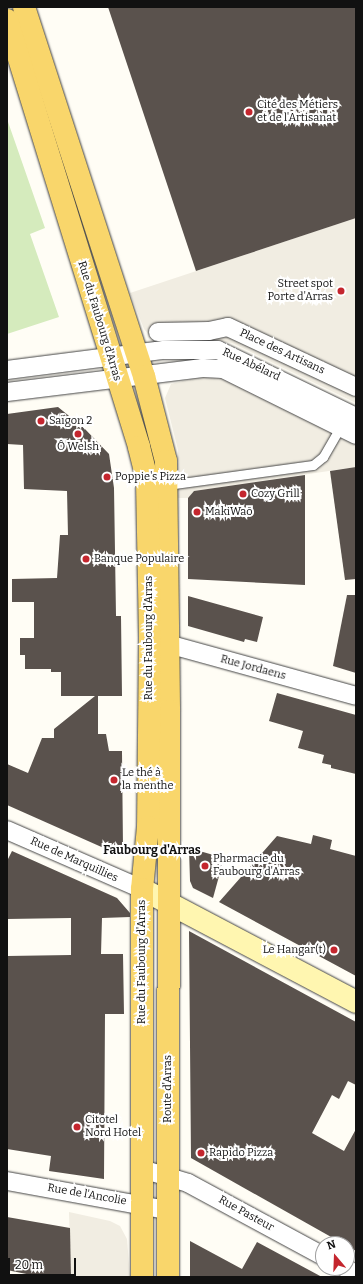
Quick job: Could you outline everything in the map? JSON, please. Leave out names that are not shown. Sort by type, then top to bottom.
[{"type":"main road","name":"Rue du Faubourg d'Arras","points":[[24,7],[144,376],[163,442],[167,485],[148,827],[153,895],[142,1169],[142,1277]]},
{"type":"main road","name":"Rue du Faubourg d'Arras","points":[[7,20],[139,447],[147,480],[159,642]]},
{"type":"main road","name":"Route d'Arras","points":[[153,895],[168,1176],[168,1277]]},
{"type":"street","name":"Place des Artisans","points":[[158,332],[209,331],[228,326],[356,387]]},
{"type":"street","name":"Rue Abélard","points":[[7,370],[137,353],[191,348],[218,350],[356,417]]},
{"type":"street","name":"Rue Abélard","points":[[7,392],[203,368],[223,369],[356,435]]},
{"type":"street","name":"Rue Jordaens","points":[[159,642],[356,696]]},
{"type":"street","name":"Rue de Marquillies","points":[[7,830],[153,895]]},
{"type":"street","points":[[153,895],[356,1002]]},
{"type":"street","name":"Rue Pasteur","points":[[142,1169],[168,1176],[217,1198],[315,1252]]},
{"type":"street","name":"Rue de l'Ancolie","points":[[7,1181],[167,1210]]},
{"type":"lane","points":[[167,485],[313,465],[323,457],[340,427]]},
{"type":"green space","points":[[7,119],[45,228],[30,234],[59,317],[7,334]]},
{"type":"shaded area","points":[[356,218],[356,403],[232,343],[209,339],[161,342],[150,336],[144,329],[130,293]]},
{"type":"shaded area","points":[[206,375],[217,375],[356,441],[356,467],[194,491],[188,498],[176,498],[178,450],[165,398],[171,384]]},
{"type":"shaded area","points":[[69,1212],[110,1221],[120,1226],[127,1239],[130,1277],[71,1277]]},
{"type":"building","name":"Cité des Métiers et de l'Artisanat","points":[[108,7],[356,7],[356,218],[196,271]]},
{"type":"building","points":[[58,407],[84,428],[109,454],[114,488],[116,616],[121,616],[122,696],[98,696],[98,734],[106,734],[109,751],[122,751],[123,847],[115,853],[7,805],[7,764],[28,773],[42,738],[54,738],[54,729],[95,696],[61,696],[61,672],[51,672],[51,669],[25,669],[25,655],[20,655],[20,638],[34,638],[34,602],[12,602],[12,579],[57,578],[60,535],[68,535],[67,491],[24,489],[23,445],[7,444],[7,414]]},
{"type":"building","points":[[356,467],[356,579],[345,580],[330,471]]},
{"type":"building","points":[[305,475],[305,585],[188,579],[188,498],[194,491]]},
{"type":"building","points":[[347,595],[356,595],[356,673],[333,666]]},
{"type":"building","points":[[188,596],[263,617],[257,642],[245,639],[244,642],[188,626]]},
{"type":"building","points":[[277,693],[356,715],[356,774],[331,768],[331,765],[322,763],[324,755],[298,748],[303,731],[269,721]]},
{"type":"building","points":[[313,835],[332,840],[330,849],[356,856],[356,976],[219,902],[277,836],[311,844]]},
{"type":"building","points":[[189,848],[224,858],[213,898],[193,888],[190,881]]},
{"type":"building","points":[[12,851],[117,898],[130,913],[130,917],[102,918],[101,954],[123,954],[124,1014],[105,1014],[104,1179],[49,1171],[51,1156],[7,1149],[7,956],[71,955],[71,918],[7,919],[7,861]]},
{"type":"building","points":[[189,931],[356,1022],[356,1085],[348,1081],[339,1099],[332,1095],[312,1133],[344,1151],[356,1129],[356,1251],[355,1236],[329,1236],[191,1158]]},
{"type":"building","points":[[7,1217],[70,1228],[71,1277],[41,1277],[7,1270]]},
{"type":"building","points":[[190,1241],[242,1269],[257,1242],[315,1273],[315,1276],[322,1277],[190,1277]]},
{"type":"place","name":"Cité des Métiers et de l'Artisanat","points":[[249,112]]},
{"type":"place","name":"Street spot Porte d'Arras","points":[[341,291]]},
{"type":"place","name":"Saïgon 2","points":[[41,421]]},
{"type":"place","name":"Ô Welsh","points":[[78,434]]},
{"type":"place","name":"Poppie's Pizza","points":[[107,477]]},
{"type":"place","name":"Cozy Grill","points":[[243,494]]},
{"type":"place","name":"MakiWaō","points":[[197,512]]},
{"type":"place","name":"Banque Populaire","points":[[86,559]]},
{"type":"place","name":"Le thé à la menthe","points":[[114,780]]},
{"type":"place","name":"Pharmacie du Faubourg d'Arras","points":[[205,866]]},
{"type":"place","name":"Le Hangar(t)","points":[[334,950]]},
{"type":"place","name":"Citotel Nord Hotel","points":[[77,1127]]},
{"type":"place","name":"Rapido Pizza","points":[[201,1153]]},
{"type":"district","name":"Faubourg d'Arras","points":[[152,851]]}]
